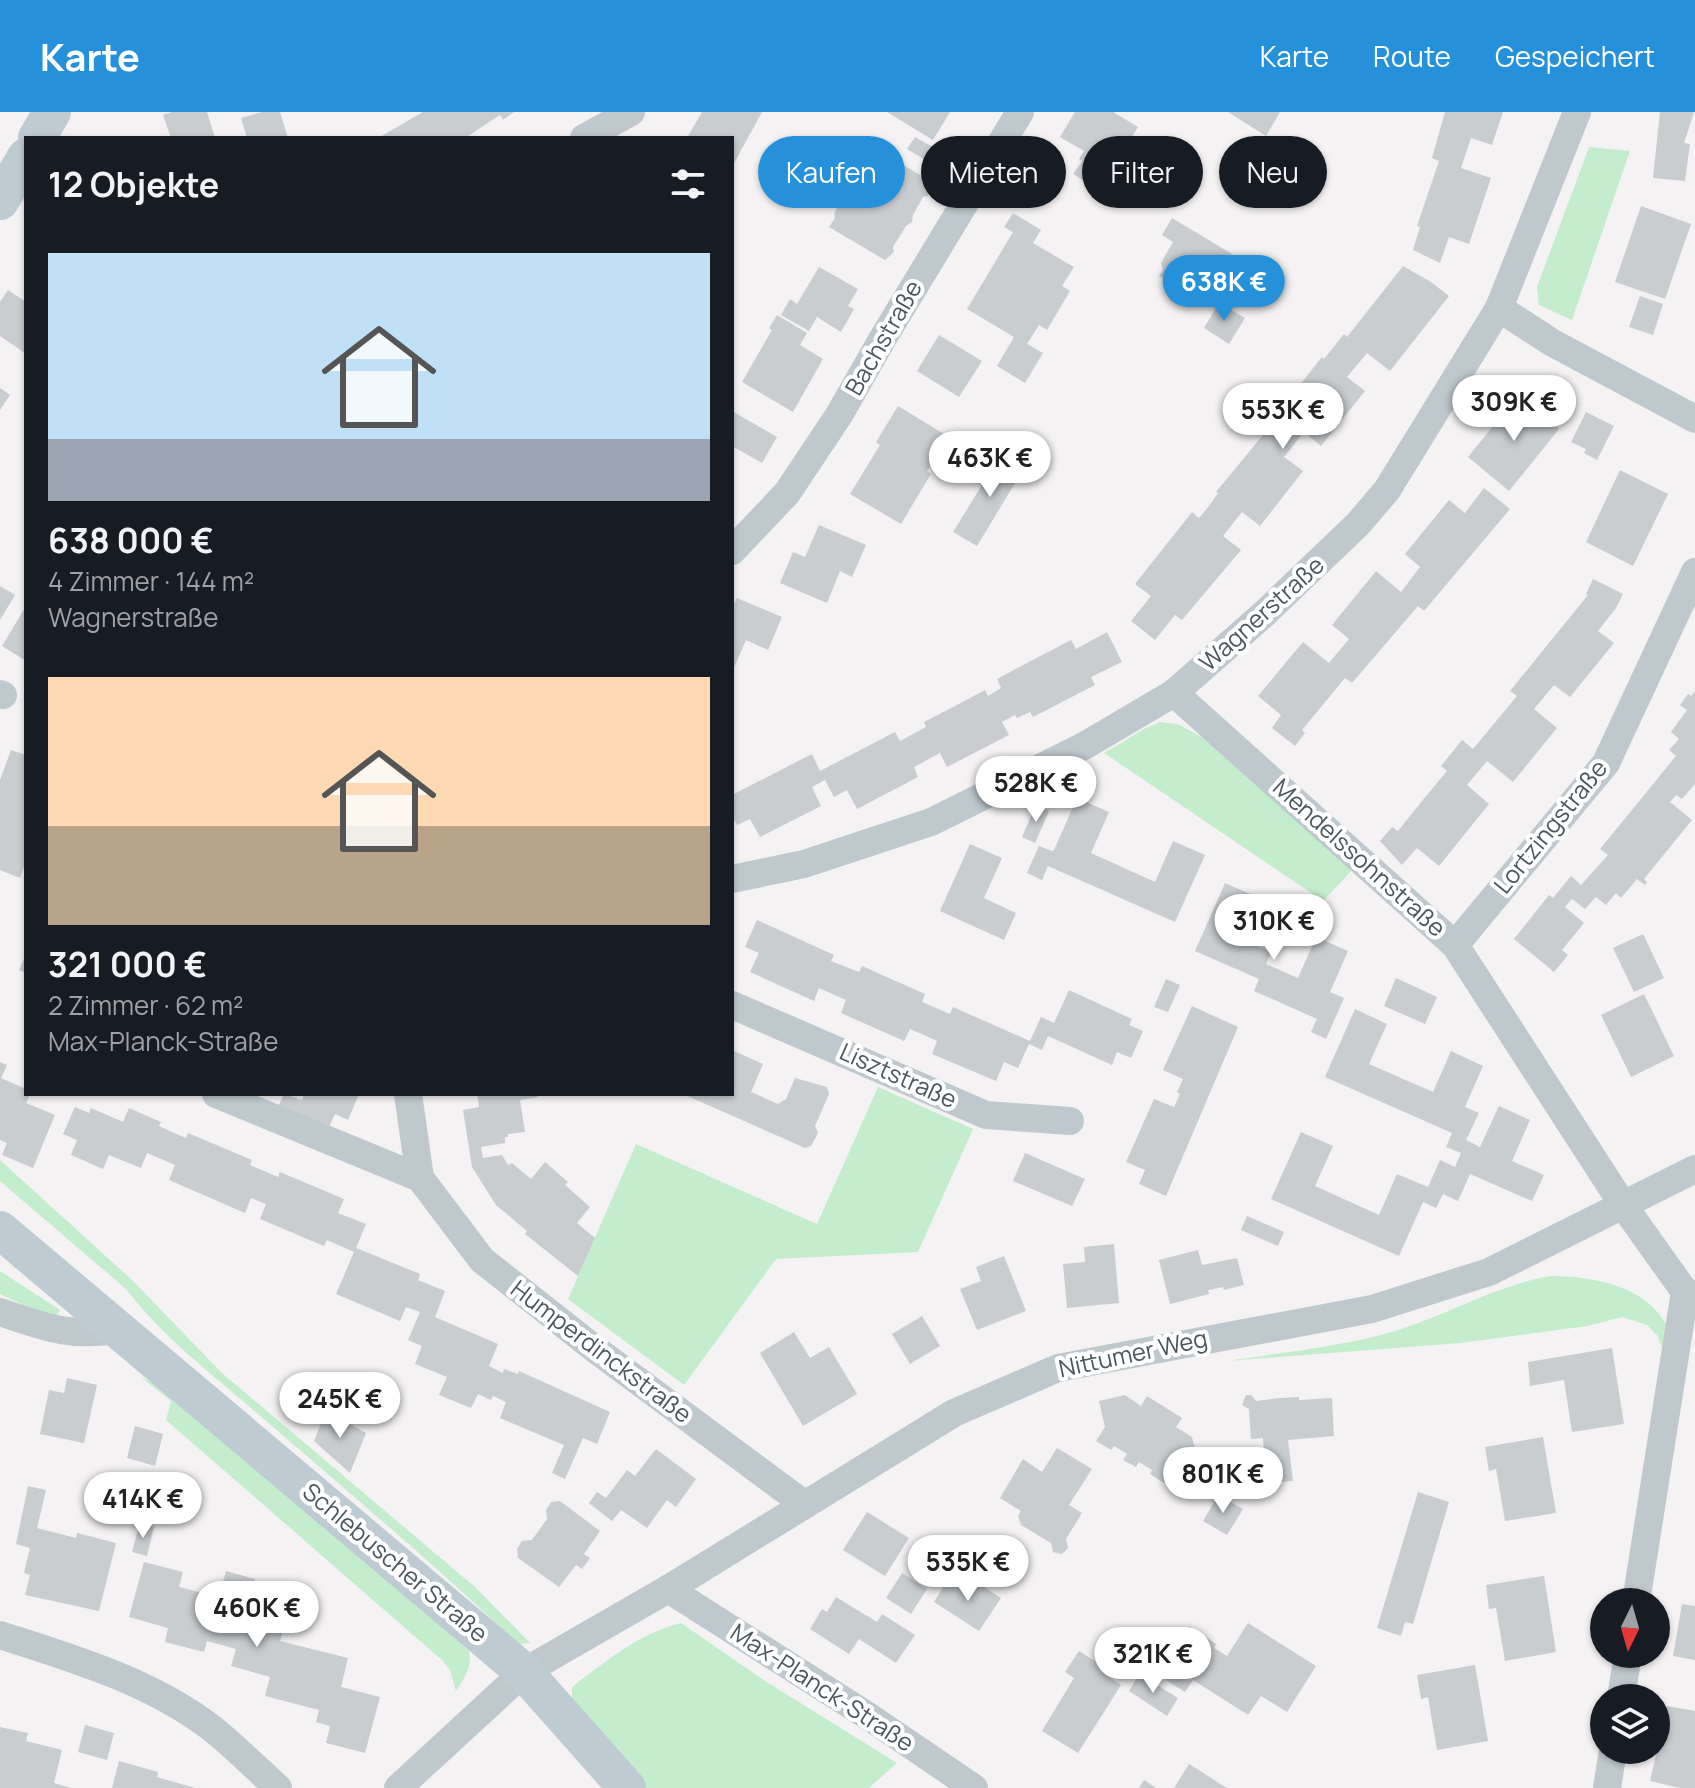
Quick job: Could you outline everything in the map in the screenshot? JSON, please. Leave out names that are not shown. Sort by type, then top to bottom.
[{"type":"main road","points":[[38,136],[52,112]]},
{"type":"main road","points":[[0,201],[24,160]]},
{"type":"main road","name":"Schlebuscher Straße","points":[[0,1230],[524,1672],[627,1788]]},
{"type":"street","points":[[588,136],[631,112]]},
{"type":"street","name":"Bachstraße","points":[[734,549],[787,493],[839,415],[1020,112]]},
{"type":"street","name":"Wagnerstraße","points":[[734,879],[804,864],[931,822],[1084,746],[1174,693],[1265,613],[1358,524],[1387,490],[1499,308],[1577,112]]},
{"type":"street","points":[[1499,308],[1551,342],[1695,419]]},
{"type":"street","name":"Lortzingstraße","points":[[1455,945],[1606,763],[1695,572]]},
{"type":"street","name":"Mendelssohnstraße","points":[[1174,693],[1455,945],[1623,1205],[1690,1293]]},
{"type":"street","name":"Lisztstraße","points":[[734,1006],[986,1115],[1070,1121]]},
{"type":"street","points":[[221,1096],[420,1178]]},
{"type":"street","name":"Humperdinckstraße","points":[[408,1096],[420,1178],[482,1260],[595,1349],[804,1504]]},
{"type":"street","name":"Nittumer Weg","points":[[398,1788],[524,1672],[668,1589],[954,1413],[1058,1368],[1372,1309],[1489,1272],[1695,1169]]},
{"type":"street","points":[[1638,1588],[1690,1293]]},
{"type":"street","points":[[0,1312],[60,1332],[91,1334],[120,1330]]},
{"type":"street","name":"Max-Planck-Straße","points":[[668,1589],[868,1716],[974,1788]]},
{"type":"street","points":[[0,1635],[101,1667],[160,1696],[213,1729],[278,1788]]},
{"type":"street","points":[[1607,1788],[1611,1764]]},
{"type":"green space","points":[[1589,147],[1630,151],[1572,320],[1539,305],[1537,287]]},
{"type":"green space","points":[[1160,722],[1177,724],[1206,739],[1353,869],[1323,901],[1104,753]]},
{"type":"green space","points":[[878,1087],[973,1129],[918,1252],[776,1259],[684,1385],[568,1299],[636,1144],[817,1224]]},
{"type":"green space","points":[[0,1160],[132,1280],[222,1373],[475,1587],[530,1643],[518,1644],[177,1344],[126,1289],[0,1181]]},
{"type":"green space","points":[[0,1271],[60,1310],[58,1314],[50,1318],[0,1294]]},
{"type":"green space","points":[[1551,1276],[1600,1281],[1631,1291],[1656,1310],[1666,1324],[1662,1347],[1657,1335],[1647,1325],[1622,1317],[1587,1326],[1460,1343],[1227,1361],[1375,1337],[1511,1286]]},
{"type":"green space","points":[[141,1377],[167,1389],[469,1651],[469,1667],[456,1691],[450,1670],[443,1661],[166,1420],[171,1401]]},
{"type":"green space","points":[[681,1623],[765,1681],[897,1763],[869,1788],[637,1788],[572,1701],[572,1687],[637,1641]]},
{"type":"building","points":[[207,112],[214,136],[170,136],[163,115]]},
{"type":"building","points":[[262,112],[280,112],[287,136],[246,136],[241,118]]},
{"type":"building","points":[[423,112],[514,112],[503,120],[500,115],[468,136],[381,136]]},
{"type":"building","points":[[702,112],[762,112],[734,163],[734,136],[688,136]]},
{"type":"building","points":[[887,112],[950,112],[935,136],[926,136]]},
{"type":"building","points":[[1075,112],[1113,112],[1138,127],[1132,136],[1082,136],[1082,150],[1066,140],[1066,136],[1061,136]]},
{"type":"building","points":[[1228,112],[1280,112],[1266,136]]},
{"type":"building","points":[[1445,112],[1503,112],[1492,145],[1471,138],[1461,168],[1491,178],[1469,244],[1449,237],[1440,263],[1413,250],[1420,227],[1417,226],[1439,161],[1432,158]]},
{"type":"building","points":[[1660,112],[1694,112],[1684,143],[1690,144],[1685,181],[1653,178]]},
{"type":"building","points":[[915,137],[921,140],[921,157],[907,149]]},
{"type":"building","points":[[1082,161],[1082,180],[1073,174]]},
{"type":"building","points":[[905,166],[921,176],[921,201],[912,222],[893,247],[894,252],[885,260],[829,227],[837,208],[905,208]]},
{"type":"building","points":[[1641,206],[1691,224],[1665,299],[1615,282]]},
{"type":"building","points":[[1013,213],[1041,230],[1033,243],[1074,267],[1062,286],[1070,291],[1047,330],[1039,325],[1027,344],[1043,353],[1025,383],[997,366],[1014,337],[967,309],[1013,232],[1004,227]]},
{"type":"building","points":[[1172,218],[1232,254],[1202,302],[1159,276],[1163,270],[1161,263],[1173,242],[1162,235]]},
{"type":"building","points":[[1403,266],[1449,296],[1390,371],[1367,353],[1347,377],[1365,391],[1321,446],[1304,432],[1284,457],[1303,471],[1260,526],[1242,512],[1223,536],[1241,550],[1182,620],[1175,615],[1155,640],[1131,621],[1151,596],[1135,584],[1192,512],[1199,518],[1322,357],[1324,359],[1344,334],[1347,337]]},
{"type":"building","points":[[819,267],[858,289],[848,306],[854,309],[841,332],[817,317],[809,331],[781,315],[790,299],[797,304]]},
{"type":"building","points":[[8,290],[24,301],[24,353],[0,336],[0,302]]},
{"type":"building","points":[[1640,296],[1663,304],[1653,335],[1629,327]]},
{"type":"building","points":[[1219,303],[1245,318],[1229,344],[1204,328]]},
{"type":"building","points":[[777,315],[807,333],[800,345],[823,359],[793,412],[742,382],[772,330],[769,328]]},
{"type":"building","points":[[939,335],[982,361],[959,397],[917,371]]},
{"type":"building","points":[[0,388],[10,395],[0,410]]},
{"type":"building","points":[[1518,395],[1559,429],[1509,491],[1468,457]]},
{"type":"building","points":[[898,406],[949,437],[927,471],[931,474],[901,524],[850,494],[880,445],[876,442]]},
{"type":"building","points":[[734,412],[777,437],[762,463],[734,447]]},
{"type":"building","points":[[1586,412],[1614,426],[1597,460],[1584,453],[1586,449],[1571,442]]},
{"type":"building","points":[[1003,451],[1026,465],[977,546],[953,532]]},
{"type":"building","points":[[1620,470],[1668,494],[1633,566],[1586,542]]},
{"type":"building","points":[[1484,488],[1510,509],[1424,611],[1418,606],[1352,683],[1345,678],[1302,730],[1305,733],[1295,746],[1272,728],[1281,715],[1258,696],[1303,642],[1329,663],[1349,639],[1332,625],[1376,571],[1401,592],[1420,567],[1405,554],[1449,500],[1465,513]]},
{"type":"building","points":[[819,525],[866,545],[852,577],[840,571],[827,603],[780,583],[793,552],[805,557]]},
{"type":"building","points":[[1593,579],[1623,594],[1598,631],[1614,643],[1570,697],[1554,685],[1534,709],[1557,728],[1513,782],[1487,761],[1467,785],[1489,804],[1439,866],[1417,848],[1402,865],[1380,841],[1392,827],[1398,831],[1447,771],[1441,766],[1462,740],[1473,749],[1517,696],[1510,691],[1588,595]]},
{"type":"building","points":[[0,586],[15,595],[0,620]]},
{"type":"building","points":[[737,598],[782,617],[768,650],[746,640],[734,667],[734,604]]},
{"type":"building","points":[[24,609],[24,660],[2,646]]},
{"type":"building","points":[[1107,632],[1122,662],[1091,677],[1095,685],[1033,717],[1030,712],[1002,722],[1009,735],[947,767],[940,753],[914,767],[918,777],[857,809],[847,790],[834,797],[825,780],[812,787],[821,806],[760,837],[750,819],[737,825],[734,820],[734,794],[812,754],[820,771],[895,732],[900,741],[926,727],[924,722],[985,690],[988,696],[1001,688],[997,679],[1071,640],[1076,649]]},
{"type":"building","points":[[1695,691],[1695,784],[1682,799],[1676,795],[1670,802],[1692,820],[1644,879],[1647,882],[1645,885],[1637,879],[1621,898],[1616,893],[1606,905],[1596,897],[1585,909],[1572,899],[1565,907],[1584,923],[1562,950],[1568,955],[1554,972],[1514,939],[1549,895],[1553,898],[1571,876],[1581,885],[1608,855],[1600,849],[1676,756],[1669,750],[1679,739],[1671,732],[1687,710],[1680,705],[1688,694],[1691,696]]},
{"type":"building","points":[[11,750],[24,754],[24,867],[20,878],[0,870],[0,780]]},
{"type":"building","points":[[1077,798],[1109,812],[1091,853],[1155,882],[1173,841],[1205,855],[1175,922],[1048,866],[1042,880],[1027,873],[1039,846],[1054,850]]},
{"type":"building","points":[[1036,805],[1049,811],[1035,843],[1022,837]]},
{"type":"building","points":[[970,844],[1002,858],[984,898],[1016,913],[1004,940],[940,911]]},
{"type":"building","points":[[1225,883],[1257,897],[1239,938],[1271,952],[1266,964],[1298,978],[1316,937],[1348,951],[1330,992],[1344,998],[1326,1039],[1311,1032],[1317,1019],[1254,991],[1259,979],[1195,951]]},
{"type":"building","points":[[757,920],[834,955],[831,961],[859,972],[862,966],[925,994],[922,1002],[950,1014],[953,1007],[1030,1041],[1041,1017],[1054,1023],[1069,990],[1132,1019],[1129,1025],[1143,1031],[1131,1058],[1117,1052],[1112,1065],[1048,1036],[1042,1050],[1029,1044],[1018,1068],[1004,1062],[996,1081],[932,1054],[937,1041],[924,1035],[910,1029],[904,1041],[841,1013],[846,1000],[819,988],[814,1001],[750,972],[759,953],[745,947]]},
{"type":"building","points":[[1643,934],[1664,978],[1634,992],[1613,948]]},
{"type":"building","points":[[1396,978],[1437,997],[1425,1024],[1384,1006]]},
{"type":"building","points":[[1166,979],[1180,985],[1168,1012],[1154,1007]]},
{"type":"building","points":[[1644,994],[1674,1056],[1631,1077],[1601,1015]]},
{"type":"building","points":[[1192,1006],[1238,1027],[1166,1196],[1139,1184],[1145,1170],[1126,1162],[1154,1099],[1174,1107],[1180,1094],[1177,1092],[1183,1079],[1163,1070]]},
{"type":"building","points":[[1355,1009],[1387,1024],[1369,1064],[1433,1092],[1451,1051],[1483,1066],[1465,1107],[1479,1113],[1466,1140],[1480,1147],[1499,1106],[1530,1120],[1512,1161],[1544,1175],[1532,1201],[1470,1174],[1458,1201],[1443,1194],[1436,1208],[1423,1202],[1399,1256],[1271,1199],[1301,1132],[1333,1146],[1315,1186],[1379,1215],[1397,1174],[1428,1187],[1440,1160],[1455,1167],[1461,1153],[1446,1147],[1452,1133],[1325,1077]]},
{"type":"building","points":[[734,1051],[763,1064],[751,1092],[778,1104],[786,1099],[795,1078],[827,1087],[829,1094],[815,1126],[818,1133],[811,1146],[805,1148],[688,1096],[734,1096]]},
{"type":"building","points":[[0,1062],[7,1065],[1,1078],[24,1088],[24,1096],[29,1096],[26,1103],[55,1115],[33,1168],[2,1155],[7,1143],[0,1140]]},
{"type":"building","points":[[283,1096],[302,1100],[303,1096],[358,1096],[348,1120],[335,1114],[329,1127],[278,1107]]},
{"type":"building","points":[[477,1096],[538,1096],[520,1100],[525,1132],[508,1134],[505,1143],[481,1147],[483,1158],[502,1155],[508,1165],[512,1163],[531,1179],[545,1162],[590,1207],[577,1223],[595,1238],[578,1276],[525,1234],[527,1231],[496,1205],[472,1167],[463,1110],[479,1107]]},
{"type":"building","points":[[75,1107],[89,1113],[91,1108],[123,1122],[129,1108],[161,1122],[159,1126],[186,1138],[188,1133],[252,1160],[250,1165],[278,1177],[280,1172],[344,1199],[338,1213],[366,1224],[356,1248],[420,1274],[418,1280],[445,1291],[435,1317],[498,1344],[489,1366],[503,1373],[504,1369],[518,1374],[519,1371],[610,1412],[597,1444],[583,1438],[565,1479],[552,1473],[564,1445],[500,1418],[506,1402],[478,1394],[471,1408],[439,1395],[447,1377],[415,1364],[422,1346],[408,1340],[420,1312],[406,1307],[400,1321],[336,1294],[354,1252],[327,1240],[324,1246],[260,1219],[266,1204],[251,1198],[245,1213],[169,1180],[175,1165],[147,1153],[141,1168],[109,1155],[103,1169],[71,1155],[77,1140],[63,1134]]},
{"type":"building","points":[[1025,1153],[1085,1179],[1072,1206],[1013,1181]]},
{"type":"building","points":[[1247,1216],[1284,1232],[1278,1246],[1241,1230]]},
{"type":"building","points":[[1114,1244],[1119,1303],[1067,1308],[1063,1264],[1085,1262],[1084,1247]]},
{"type":"building","points":[[1198,1250],[1202,1265],[1237,1258],[1244,1285],[1208,1290],[1209,1294],[1170,1304],[1159,1260]]},
{"type":"building","points":[[1004,1256],[1026,1311],[977,1330],[960,1289],[981,1281],[976,1267]]},
{"type":"building","points":[[922,1316],[940,1346],[910,1364],[892,1334]]},
{"type":"building","points":[[794,1332],[810,1358],[829,1347],[857,1394],[803,1426],[760,1353]]},
{"type":"building","points":[[1612,1348],[1624,1424],[1572,1432],[1564,1380],[1530,1386],[1528,1362]]},
{"type":"building","points":[[67,1378],[97,1385],[84,1443],[40,1434],[49,1390],[64,1393]]},
{"type":"building","points":[[1125,1395],[1141,1406],[1147,1396],[1182,1418],[1176,1427],[1192,1437],[1198,1462],[1173,1469],[1164,1483],[1139,1462],[1136,1467],[1123,1460],[1127,1454],[1114,1446],[1111,1450],[1096,1441],[1105,1427],[1099,1401]]},
{"type":"building","points":[[1246,1395],[1251,1395],[1256,1401],[1332,1398],[1334,1436],[1288,1440],[1293,1481],[1266,1483],[1263,1438],[1251,1439],[1249,1409],[1242,1405]]},
{"type":"building","points":[[326,1411],[366,1433],[350,1473],[314,1441]]},
{"type":"building","points":[[135,1426],[163,1434],[155,1466],[127,1458]]},
{"type":"building","points":[[1543,1437],[1556,1513],[1505,1521],[1496,1469],[1489,1471],[1485,1447]]},
{"type":"building","points":[[1057,1448],[1092,1469],[1069,1505],[1082,1513],[1066,1539],[1068,1548],[1062,1554],[1053,1552],[1051,1543],[1021,1525],[1018,1516],[1021,1511],[1000,1498],[1023,1459],[1042,1472]]},
{"type":"building","points":[[656,1449],[696,1479],[676,1507],[667,1500],[647,1528],[621,1510],[612,1521],[589,1503],[597,1492],[606,1498],[627,1470],[635,1476]]},
{"type":"building","points":[[28,1486],[46,1490],[37,1528],[76,1538],[77,1533],[116,1543],[99,1611],[25,1595],[30,1575],[24,1573],[30,1548],[16,1544]]},
{"type":"building","points":[[1418,1492],[1449,1502],[1413,1624],[1405,1622],[1401,1636],[1377,1628]]},
{"type":"building","points":[[1218,1495],[1243,1509],[1227,1535],[1203,1521]]},
{"type":"building","points":[[560,1501],[600,1531],[584,1554],[590,1558],[582,1569],[576,1565],[559,1587],[518,1558],[517,1549],[522,1541],[532,1540],[547,1519],[546,1510],[551,1502]]},
{"type":"building","points":[[867,1512],[909,1538],[885,1576],[843,1550]]},
{"type":"building","points":[[140,1523],[154,1527],[147,1556],[132,1552]]},
{"type":"building","points":[[144,1562],[183,1572],[179,1587],[219,1597],[226,1571],[255,1579],[246,1611],[286,1621],[280,1641],[348,1658],[341,1687],[380,1697],[365,1753],[326,1743],[330,1726],[316,1722],[319,1710],[265,1696],[270,1677],[231,1666],[236,1649],[207,1641],[204,1652],[165,1642],[168,1628],[129,1617]]},
{"type":"building","points":[[902,1573],[927,1589],[911,1614],[886,1598]]},
{"type":"building","points":[[1544,1576],[1556,1652],[1505,1661],[1496,1608],[1489,1609],[1486,1585]]},
{"type":"building","points":[[970,1578],[1001,1598],[979,1631],[934,1602],[947,1581],[962,1590]]},
{"type":"building","points":[[836,1597],[877,1622],[882,1614],[915,1635],[896,1663],[859,1639],[849,1654],[810,1629],[822,1609],[827,1612]]},
{"type":"building","points":[[1682,1604],[1695,1606],[1695,1660],[1673,1656]]},
{"type":"building","points":[[1248,1623],[1316,1666],[1287,1712],[1261,1696],[1248,1715],[1193,1680],[1185,1692],[1158,1675],[1189,1626],[1216,1644],[1214,1648],[1227,1656]]},
{"type":"building","points":[[1079,1651],[1110,1671],[1107,1676],[1121,1685],[1078,1753],[1042,1731],[1074,1678],[1065,1672]]},
{"type":"building","points":[[1475,1665],[1488,1741],[1437,1750],[1428,1697],[1421,1699],[1417,1675]]},
{"type":"building","points":[[1139,1674],[1178,1698],[1167,1716],[1129,1691]]},
{"type":"building","points":[[1670,1707],[1695,1711],[1695,1788],[1650,1781],[1654,1764],[1670,1764]]},
{"type":"building","points":[[85,1725],[114,1733],[107,1760],[78,1752]]},
{"type":"building","points":[[0,1727],[28,1733],[26,1741],[62,1750],[54,1783],[71,1788],[0,1788]]},
{"type":"building","points":[[119,1761],[158,1772],[157,1777],[195,1788],[112,1788]]},
{"type":"building","points":[[1189,1764],[1227,1788],[1174,1788]]},
{"type":"building","points":[[1144,1780],[1156,1788],[1139,1788]]}]
